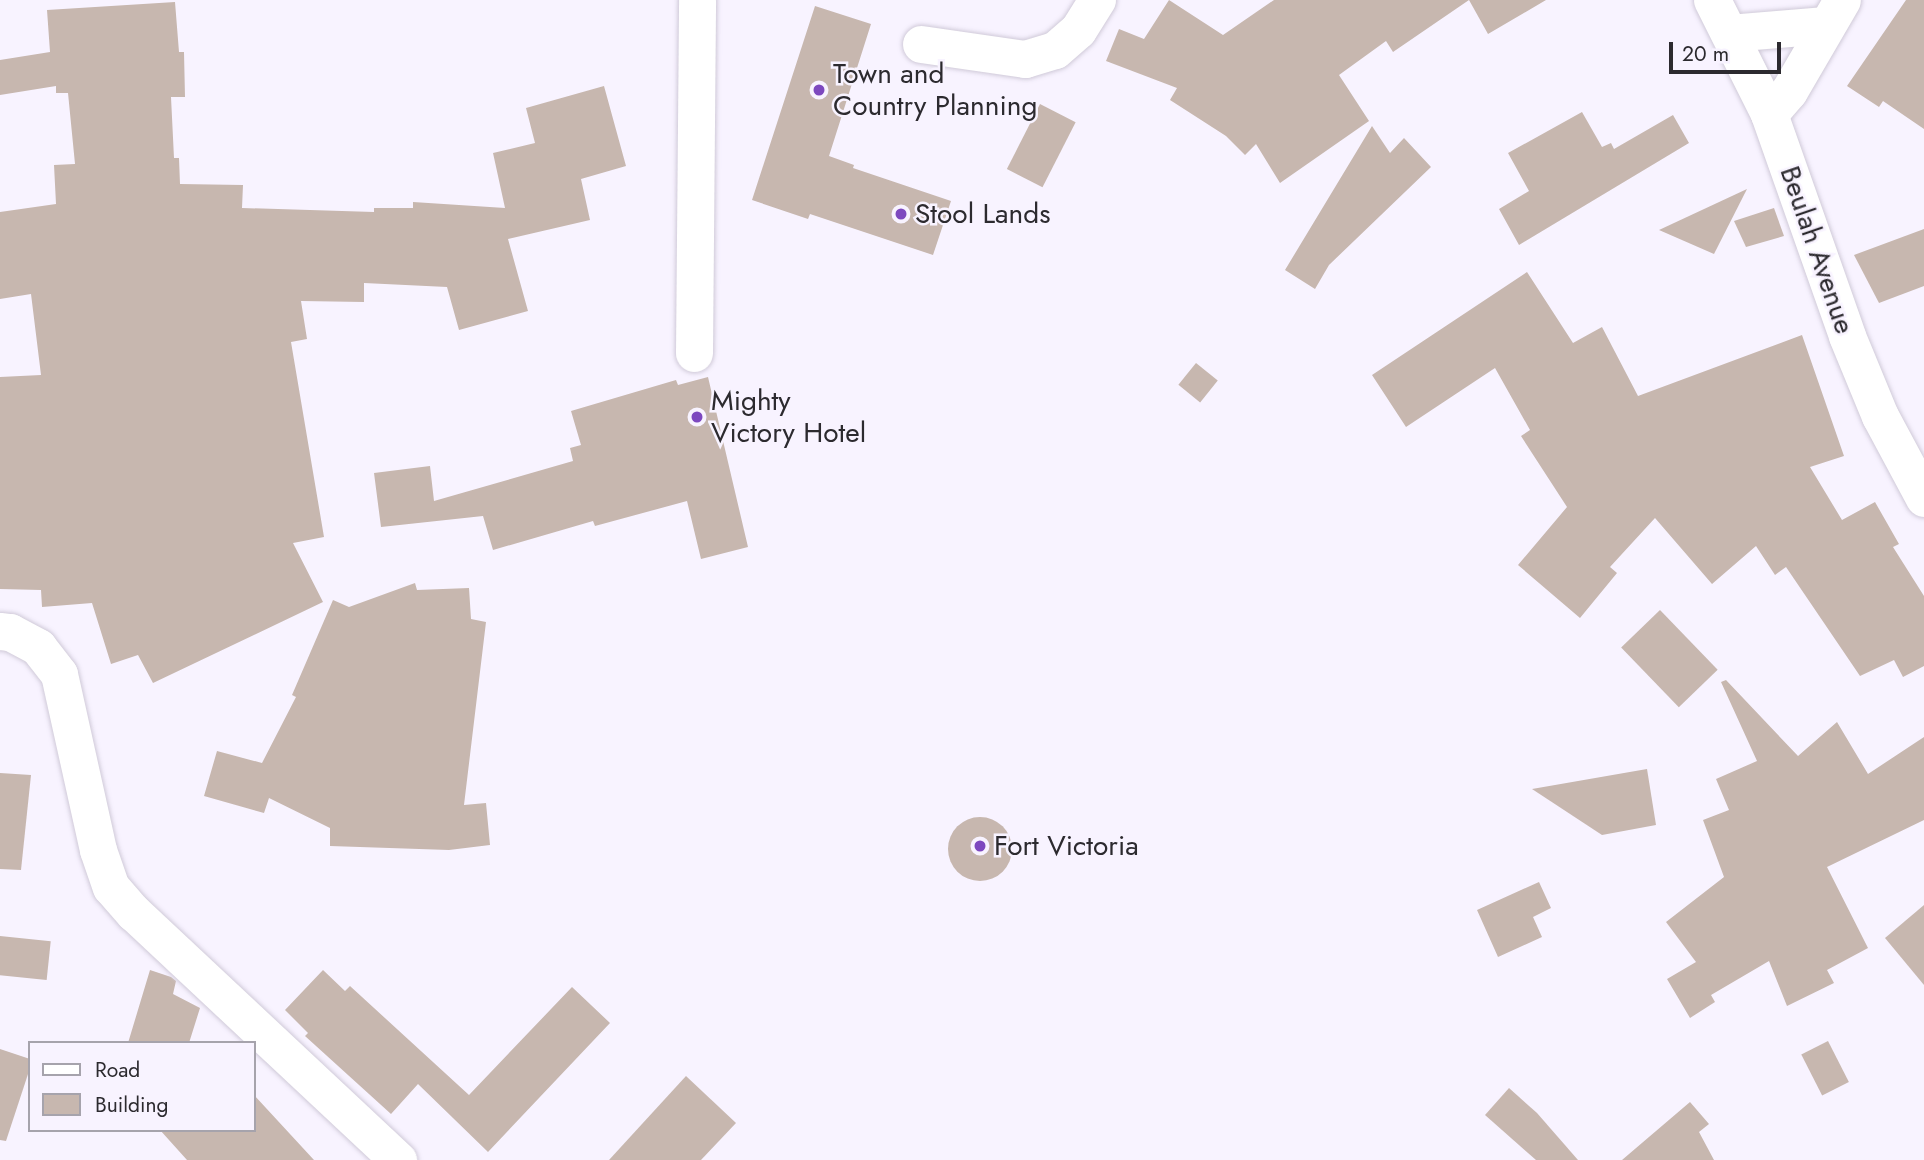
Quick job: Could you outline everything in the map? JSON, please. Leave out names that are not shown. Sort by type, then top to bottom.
[{"type":"street","points":[[694,353],[697,0]]},
{"type":"street","points":[[920,44],[1025,59],[1055,50],[1078,30],[1097,0]]},
{"type":"street","name":"Beulah Avenue","points":[[1712,0],[1769,114],[1847,336],[1880,416],[1924,498]]},
{"type":"street","points":[[1729,33],[1834,12]]},
{"type":"street","points":[[1769,114],[1789,91],[1834,12]]},
{"type":"street","points":[[0,631],[10,632],[38,647],[60,674],[98,850],[111,887],[134,913],[398,1160]]},
{"type":"building","points":[[1169,0],[1223,35],[1274,0],[1469,0],[1393,52],[1386,41],[1339,75],[1369,121],[1280,183],[1256,144],[1245,155],[1226,136],[1170,100],[1177,88],[1106,61],[1119,29],[1144,39]]},
{"type":"building","points":[[1469,0],[1546,0],[1488,34]]},
{"type":"building","points":[[1906,0],[1924,0],[1924,129],[1883,101],[1879,107],[1847,86]]},
{"type":"building","points":[[175,2],[179,52],[184,52],[185,97],[171,97],[174,158],[179,158],[180,184],[243,185],[242,208],[374,212],[374,208],[413,208],[413,202],[505,208],[493,153],[535,143],[526,108],[604,86],[626,166],[581,179],[590,220],[508,239],[528,311],[459,330],[447,287],[364,283],[364,302],[301,301],[307,339],[291,342],[324,537],[293,543],[323,602],[153,683],[138,655],[111,664],[92,603],[42,607],[41,590],[0,589],[0,377],[41,375],[31,294],[0,299],[0,212],[56,204],[54,165],[75,164],[68,93],[56,93],[56,86],[0,95],[0,60],[50,52],[47,10]]},
{"type":"building","name":"Town and Country Planning","points":[[815,6],[871,24],[829,156],[854,165],[853,168],[951,201],[933,255],[810,214],[808,219],[752,200]]},
{"type":"building","points":[[1040,104],[1076,122],[1042,187],[1007,169]]},
{"type":"building","points":[[1582,112],[1602,147],[1611,143],[1614,149],[1673,115],[1689,143],[1519,245],[1499,209],[1529,191],[1508,153]]},
{"type":"building","points":[[1372,126],[1390,153],[1404,138],[1431,167],[1329,265],[1315,289],[1285,270]]},
{"type":"building","points":[[1747,189],[1714,254],[1659,230]]},
{"type":"building","points":[[1774,208],[1784,236],[1746,247],[1734,221]]},
{"type":"building","points":[[1924,229],[1924,286],[1879,303],[1854,255]]},
{"type":"building","points":[[1527,272],[1573,343],[1602,327],[1638,396],[1802,335],[1844,456],[1810,467],[1842,520],[1875,502],[1899,544],[1893,547],[1924,596],[1924,666],[1903,677],[1894,660],[1860,676],[1786,567],[1775,575],[1756,546],[1712,584],[1655,518],[1610,567],[1617,573],[1580,618],[1518,565],[1567,507],[1521,436],[1530,430],[1495,368],[1406,427],[1372,375]]},
{"type":"building","points":[[1196,363],[1218,381],[1200,402],[1178,385]]},
{"type":"building","points":[[708,377],[748,547],[701,559],[687,501],[595,526],[593,521],[493,550],[483,516],[381,527],[374,473],[430,466],[434,501],[573,461],[570,448],[581,445],[571,411],[676,380],[678,385]]},
{"type":"building","points":[[415,583],[417,590],[469,588],[471,619],[486,622],[464,805],[486,803],[490,845],[449,850],[330,846],[330,828],[269,798],[264,813],[204,796],[217,751],[262,763],[296,697],[292,695],[333,600],[349,607]]},
{"type":"building","points":[[1660,610],[1718,670],[1679,707],[1621,648]]},
{"type":"building","points":[[1726,680],[1798,756],[1837,722],[1868,774],[1924,737],[1924,820],[1827,867],[1868,948],[1827,970],[1834,983],[1787,1006],[1769,961],[1711,995],[1715,1002],[1690,1018],[1667,979],[1696,962],[1666,922],[1724,877],[1703,820],[1729,810],[1716,779],[1757,761],[1721,682]]},
{"type":"building","points":[[1647,769],[1656,825],[1602,835],[1532,789]]},
{"type":"building","points":[[0,773],[31,775],[21,870],[0,869]]},
{"type":"building","name":"Fort Victoria","points":[[974,817],[986,817],[1003,826],[1010,837],[1010,861],[1003,872],[986,881],[974,881],[962,876],[953,867],[948,855],[948,843],[953,831],[962,822]]},
{"type":"building","points":[[1539,882],[1551,908],[1533,917],[1542,937],[1498,957],[1477,910]]},
{"type":"building","points":[[1924,905],[1924,985],[1885,938]]},
{"type":"building","points":[[0,936],[51,941],[47,980],[0,975]]},
{"type":"building","points":[[150,970],[171,977],[176,981],[173,994],[200,1008],[190,1041],[129,1041]]},
{"type":"building","points":[[323,970],[345,991],[350,986],[469,1095],[572,987],[610,1023],[488,1152],[418,1084],[391,1114],[305,1036],[308,1033],[285,1010]]},
{"type":"building","points":[[1828,1041],[1849,1082],[1822,1096],[1801,1055]]},
{"type":"building","points":[[0,1049],[28,1058],[28,1074],[6,1141],[0,1140]]},
{"type":"building","points":[[686,1076],[736,1123],[701,1160],[609,1160]]},
{"type":"building","points":[[1509,1088],[1537,1113],[1578,1160],[1536,1160],[1485,1115]]},
{"type":"building","points":[[256,1097],[314,1160],[187,1160],[162,1132],[256,1132]]},
{"type":"building","points":[[1690,1102],[1709,1124],[1699,1132],[1714,1160],[1622,1160]]},
{"type":"place","name":"Town and Country Planning","points":[[819,90]]},
{"type":"place","name":"Stool Lands","points":[[901,214]]},
{"type":"place","name":"Mighty Victory Hotel","points":[[697,417]]},
{"type":"place","name":"Fort Victoria","points":[[980,846]]}]
